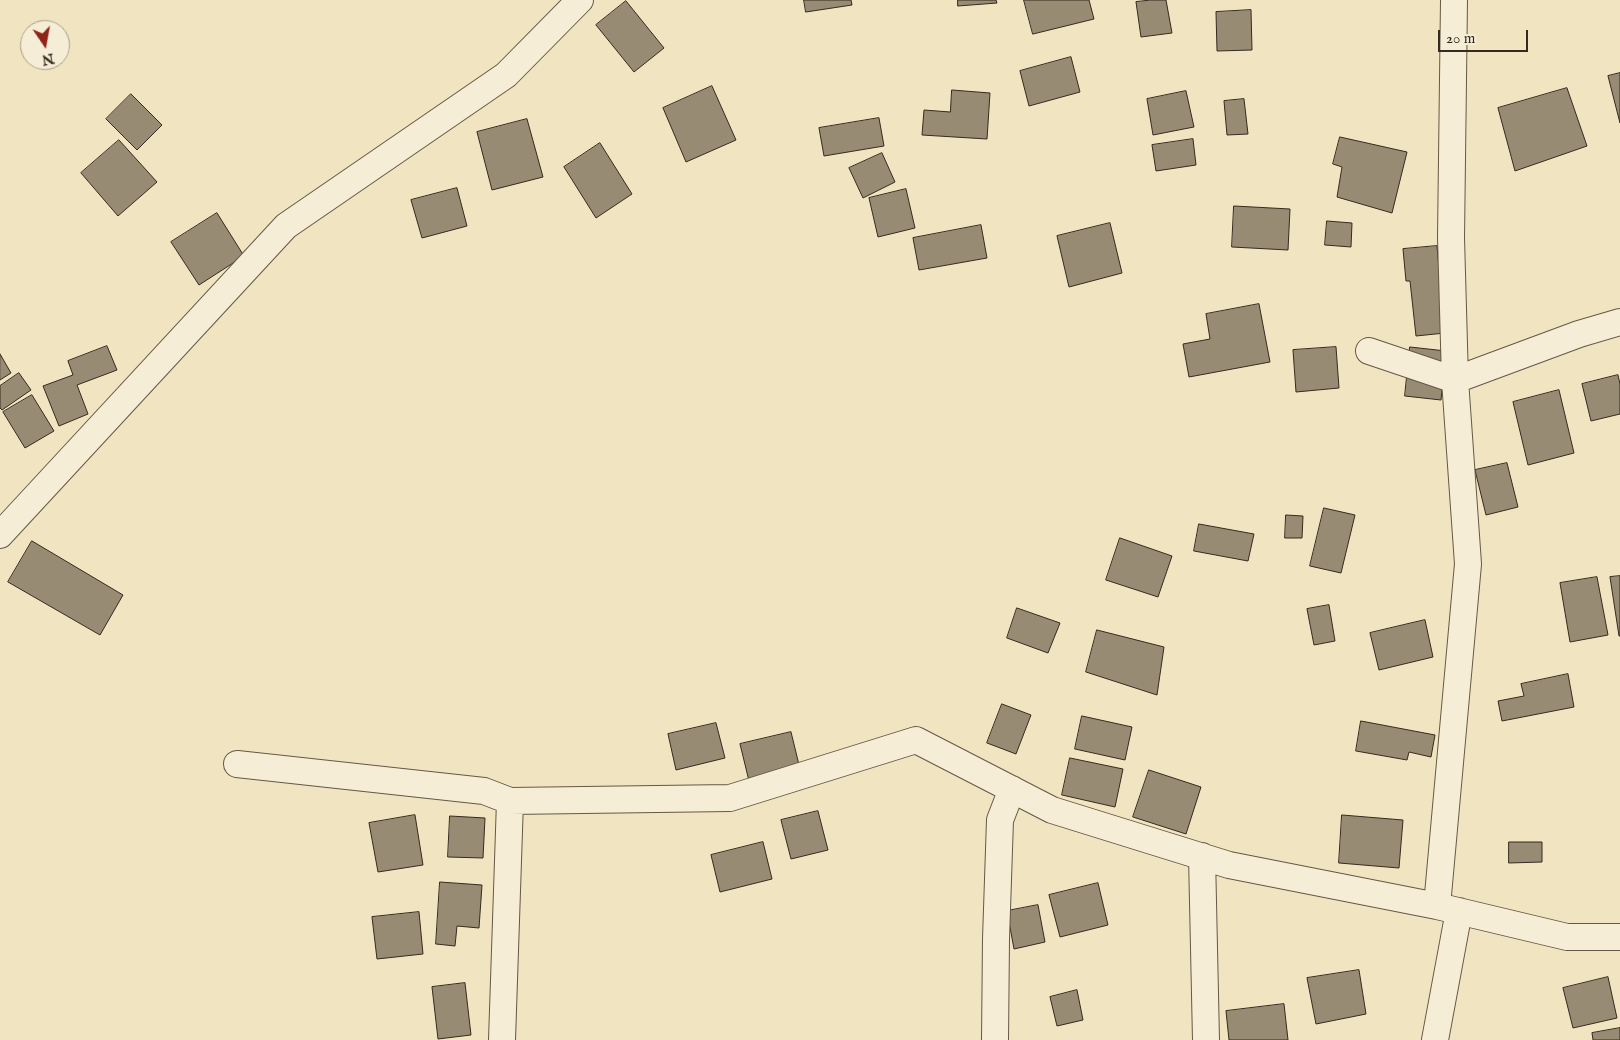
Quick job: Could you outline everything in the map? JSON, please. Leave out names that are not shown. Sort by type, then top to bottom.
[{"type":"street","points":[[0,535],[286,226],[506,75],[580,0]]},
{"type":"street","points":[[1435,1040],[1448,909],[1468,564],[1455,380],[1451,238],[1454,0]]},
{"type":"street","points":[[1369,351],[1455,380],[1579,334],[1620,322]]},
{"type":"street","points":[[237,764],[484,791],[510,801],[730,798],[916,740],[1052,810],[1230,865],[1448,909],[1567,937],[1620,937]]},
{"type":"street","points":[[995,1040],[1000,820],[1012,789]]},
{"type":"street","points":[[502,1040],[510,801]]},
{"type":"street","points":[[1202,856],[1206,1040]]},
{"type":"building","points":[[804,0],[851,0],[852,5],[806,12]]},
{"type":"building","points":[[958,0],[996,0],[997,3],[958,6]]},
{"type":"building","points":[[1024,0],[1089,0],[1094,19],[1033,34]]},
{"type":"building","points":[[1166,0],[1172,33],[1141,37],[1136,2]]},
{"type":"building","points":[[626,1],[664,48],[634,72],[596,25]]},
{"type":"building","points":[[1251,10],[1252,50],[1217,51],[1216,12]]},
{"type":"building","points":[[1071,57],[1080,92],[1029,106],[1020,71]]},
{"type":"building","points":[[1620,73],[1620,123],[1608,76]]},
{"type":"building","points":[[712,86],[736,140],[686,162],[663,108]]},
{"type":"building","points":[[1567,88],[1587,146],[1515,171],[1498,108]]},
{"type":"building","points":[[952,90],[990,93],[987,139],[922,135],[924,110],[950,112]]},
{"type":"building","points":[[1186,91],[1194,127],[1153,135],[1147,99]]},
{"type":"building","points":[[131,94],[162,125],[137,150],[106,119]]},
{"type":"building","points":[[1244,99],[1248,134],[1227,135],[1224,101]]},
{"type":"building","points":[[879,118],[884,146],[824,156],[819,128]]},
{"type":"building","points":[[527,119],[543,177],[492,190],[477,132]]},
{"type":"building","points":[[1340,137],[1407,152],[1392,213],[1337,197],[1342,167],[1333,164]]},
{"type":"building","points":[[1193,139],[1196,165],[1156,171],[1152,145]]},
{"type":"building","points":[[119,140],[157,182],[118,216],[81,173]]},
{"type":"building","points":[[600,143],[632,194],[596,218],[564,167]]},
{"type":"building","points":[[882,153],[895,182],[863,198],[849,168]]},
{"type":"building","points":[[457,188],[467,226],[422,238],[411,200]]},
{"type":"building","points":[[906,189],[915,228],[878,237],[869,198]]},
{"type":"building","points":[[1234,206],[1290,209],[1288,250],[1232,247]]},
{"type":"building","points":[[217,213],[244,256],[199,285],[171,242]]},
{"type":"building","points":[[1327,221],[1352,223],[1351,247],[1325,245]]},
{"type":"building","points":[[1110,223],[1122,273],[1069,287],[1057,236]]},
{"type":"building","points":[[981,225],[987,258],[919,270],[913,238]]},
{"type":"building","points":[[1437,246],[1445,333],[1416,336],[1410,281],[1406,281],[1403,249]]},
{"type":"building","points":[[1259,304],[1270,362],[1189,377],[1183,344],[1210,339],[1206,314]]},
{"type":"building","points":[[107,346],[117,370],[77,385],[88,414],[59,426],[43,386],[73,375],[68,361]]},
{"type":"building","points":[[1336,347],[1339,388],[1296,392],[1293,350]]},
{"type":"building","points":[[1410,347],[1446,351],[1441,400],[1405,396]]},
{"type":"building","points":[[0,354],[11,373],[0,380]]},
{"type":"building","points":[[19,373],[31,390],[2,410],[0,408],[0,386]]},
{"type":"building","points":[[1618,375],[1620,384],[1620,414],[1591,421],[1582,384]]},
{"type":"building","points":[[1559,390],[1574,453],[1528,465],[1513,402]]},
{"type":"building","points":[[32,395],[54,431],[25,448],[3,412]]},
{"type":"building","points":[[1507,463],[1518,507],[1486,515],[1475,470]]},
{"type":"building","points":[[1324,508],[1355,515],[1341,573],[1310,566]]},
{"type":"building","points":[[1286,515],[1303,516],[1302,538],[1285,538]]},
{"type":"building","points":[[1199,524],[1254,534],[1248,561],[1194,551]]},
{"type":"building","points":[[1120,538],[1172,556],[1158,597],[1106,580]]},
{"type":"building","points":[[32,541],[123,595],[100,635],[8,582]]},
{"type":"building","points":[[1620,576],[1620,636],[1619,636],[1610,577]]},
{"type":"building","points":[[1597,577],[1608,635],[1570,642],[1560,583]]},
{"type":"building","points":[[1329,605],[1335,641],[1314,645],[1307,609]]},
{"type":"building","points":[[1017,608],[1060,623],[1048,653],[1007,638]]},
{"type":"building","points":[[1425,620],[1433,657],[1379,670],[1370,633]]},
{"type":"building","points":[[1097,630],[1164,647],[1157,695],[1086,672]]},
{"type":"building","points":[[1568,674],[1574,707],[1502,721],[1498,701],[1524,696],[1521,684]]},
{"type":"building","points":[[1002,704],[1031,715],[1016,754],[987,743]]},
{"type":"building","points":[[1082,716],[1132,727],[1125,760],[1075,749]]},
{"type":"building","points":[[1361,721],[1435,735],[1431,757],[1409,752],[1407,760],[1356,751]]},
{"type":"building","points":[[716,723],[725,758],[676,770],[668,734]]},
{"type":"building","points":[[791,732],[800,769],[749,781],[740,744]]},
{"type":"building","points":[[1070,758],[1123,769],[1115,807],[1062,795]]},
{"type":"building","points":[[1149,770],[1201,787],[1186,834],[1133,817]]},
{"type":"building","points":[[818,811],[828,850],[791,859],[781,820]]},
{"type":"building","points":[[415,815],[423,865],[378,872],[369,823]]},
{"type":"building","points":[[1342,815],[1403,820],[1399,868],[1339,863]]},
{"type":"building","points":[[450,816],[485,818],[483,858],[448,857]]},
{"type":"building","points":[[763,842],[772,879],[720,892],[711,855]]},
{"type":"building","points":[[1509,842],[1542,842],[1542,862],[1509,863]]},
{"type":"building","points":[[440,882],[482,885],[479,928],[457,926],[455,946],[436,944]]},
{"type":"building","points":[[1098,883],[1108,925],[1060,937],[1049,895]]},
{"type":"building","points":[[1038,905],[1045,942],[1014,949],[1007,911]]},
{"type":"building","points":[[419,912],[423,954],[377,959],[372,917]]},
{"type":"building","points":[[1359,970],[1366,1014],[1316,1024],[1307,978]]},
{"type":"building","points":[[1608,977],[1617,1018],[1573,1028],[1563,988]]},
{"type":"building","points":[[465,983],[471,1035],[438,1039],[432,987]]},
{"type":"building","points":[[1077,990],[1083,1020],[1057,1026],[1050,997]]},
{"type":"building","points":[[1284,1004],[1288,1040],[1229,1040],[1226,1011]]},
{"type":"building","points":[[1620,1028],[1620,1040],[1593,1040],[1592,1033]]}]
